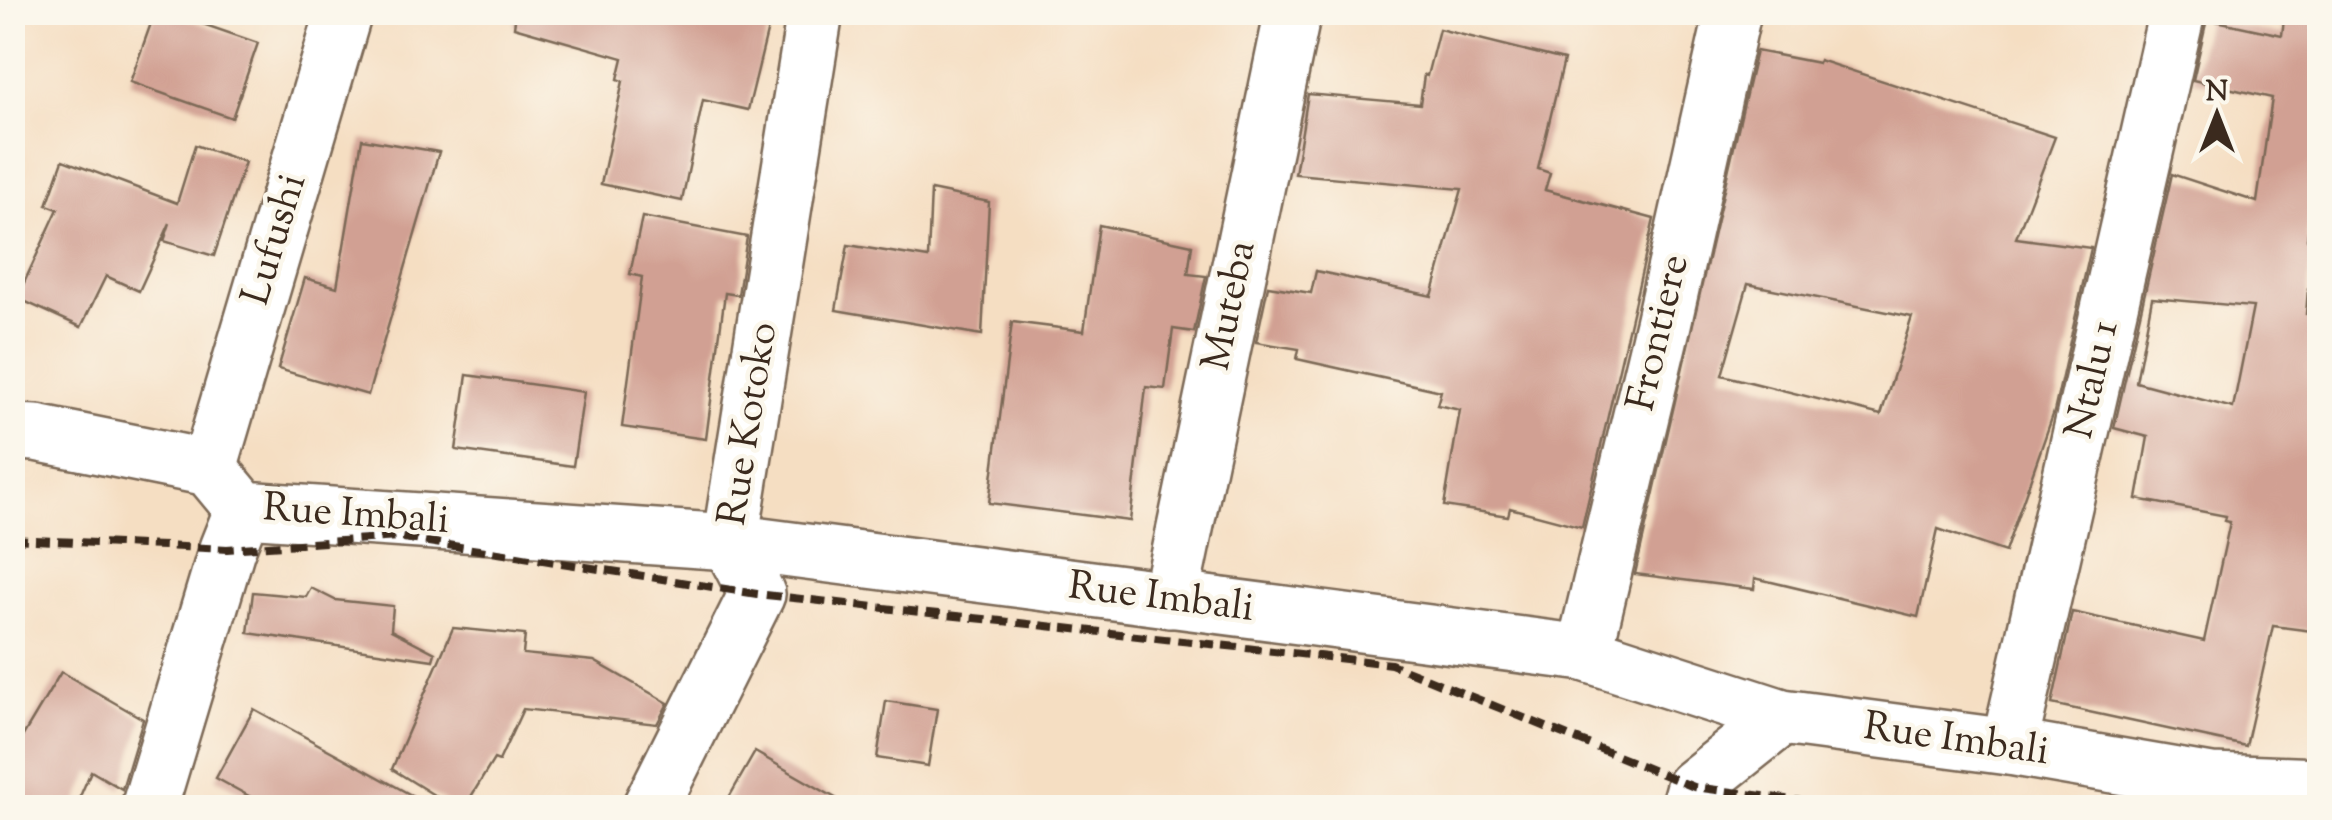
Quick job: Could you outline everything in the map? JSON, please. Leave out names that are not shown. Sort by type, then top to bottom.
[{"type":"street","name":"Lufushi","points":[[209,468],[344,12]]},
{"type":"street","name":"Rue Kotoko","points":[[650,808],[757,594],[730,542],[815,12]]},
{"type":"street","name":"Muteba","points":[[1170,600],[1292,12]]},
{"type":"street","name":"Frontiere","points":[[1584,653],[1732,12]]},
{"type":"street","name":"Ntalu 1","points":[[2009,747],[2177,12]]},
{"type":"street","name":"Rue Imbali","points":[[12,432],[36,432],[209,468],[243,508],[730,542],[1584,653],[1782,717],[2009,747],[2205,795],[2320,786]]},
{"type":"street","points":[[149,808],[227,548],[243,508]]},
{"type":"street","points":[[1688,808],[1694,787],[1782,717]]},
{"type":"building","points":[[155,12],[168,12],[258,43],[232,118],[130,82]]},
{"type":"building","points":[[516,12],[772,12],[748,110],[703,100],[682,201],[601,184],[623,81],[618,79],[623,58],[514,27]]},
{"type":"building","points":[[2285,12],[2320,12],[2320,157],[2307,239],[2312,240],[2306,314],[2320,316],[2320,632],[2273,626],[2246,746],[2052,704],[2072,612],[2204,641],[2230,522],[2225,521],[2226,516],[2137,499],[2148,437],[2114,428],[2172,174],[2257,202],[2272,98],[2193,80],[2207,19],[2282,35]],"holes":[[[2152,298],[2253,307],[2233,408],[2136,382]]]},
{"type":"building","points":[[1439,29],[1564,60],[1538,169],[1550,173],[1545,190],[1654,219],[1582,527],[1510,508],[1508,516],[1444,506],[1460,410],[1437,405],[1441,391],[1297,359],[1299,349],[1256,342],[1268,286],[1311,293],[1316,271],[1432,296],[1462,189],[1295,174],[1308,94],[1420,104],[1424,75],[1427,76]]},
{"type":"building","points":[[1756,51],[1818,63],[1819,60],[2055,137],[2016,238],[2091,248],[2054,412],[2005,552],[1938,529],[1918,617],[1755,578],[1754,589],[1635,574]],"holes":[[[1748,284],[1912,317],[1881,415],[1722,375]]]},
{"type":"building","points":[[362,139],[439,152],[368,395],[278,369],[305,278],[337,287]]},
{"type":"building","points":[[195,145],[245,162],[214,256],[164,241],[170,223],[139,291],[106,276],[81,327],[17,298],[58,209],[47,205],[63,160],[177,203]]},
{"type":"building","points":[[931,190],[989,202],[982,335],[836,310],[848,245],[928,258]]},
{"type":"building","points":[[642,217],[747,237],[738,295],[725,293],[706,439],[622,427],[642,277],[630,274]]},
{"type":"building","points":[[1099,225],[1192,245],[1188,274],[1206,276],[1194,332],[1173,329],[1165,389],[1146,387],[1130,521],[989,503],[1012,322],[1084,331]]},
{"type":"building","points":[[467,375],[584,392],[573,466],[456,450]]},
{"type":"building","points":[[311,588],[335,600],[393,606],[391,630],[435,653],[433,660],[248,633],[253,592],[306,597]]},
{"type":"building","points":[[453,628],[525,635],[523,654],[594,661],[668,703],[657,724],[523,709],[499,761],[494,759],[464,808],[455,808],[392,769]]},
{"type":"building","points":[[61,672],[143,719],[122,789],[91,771],[75,808],[12,808],[12,754]]},
{"type":"building","points":[[886,701],[937,709],[928,766],[877,758]]},
{"type":"building","points":[[254,709],[435,808],[271,808],[216,778]]},
{"type":"building","points":[[755,752],[853,808],[723,808]]},
{"type":"railway","points":[[12,539],[227,549],[397,537],[757,594],[1391,664],[1694,787],[1855,808]]}]
